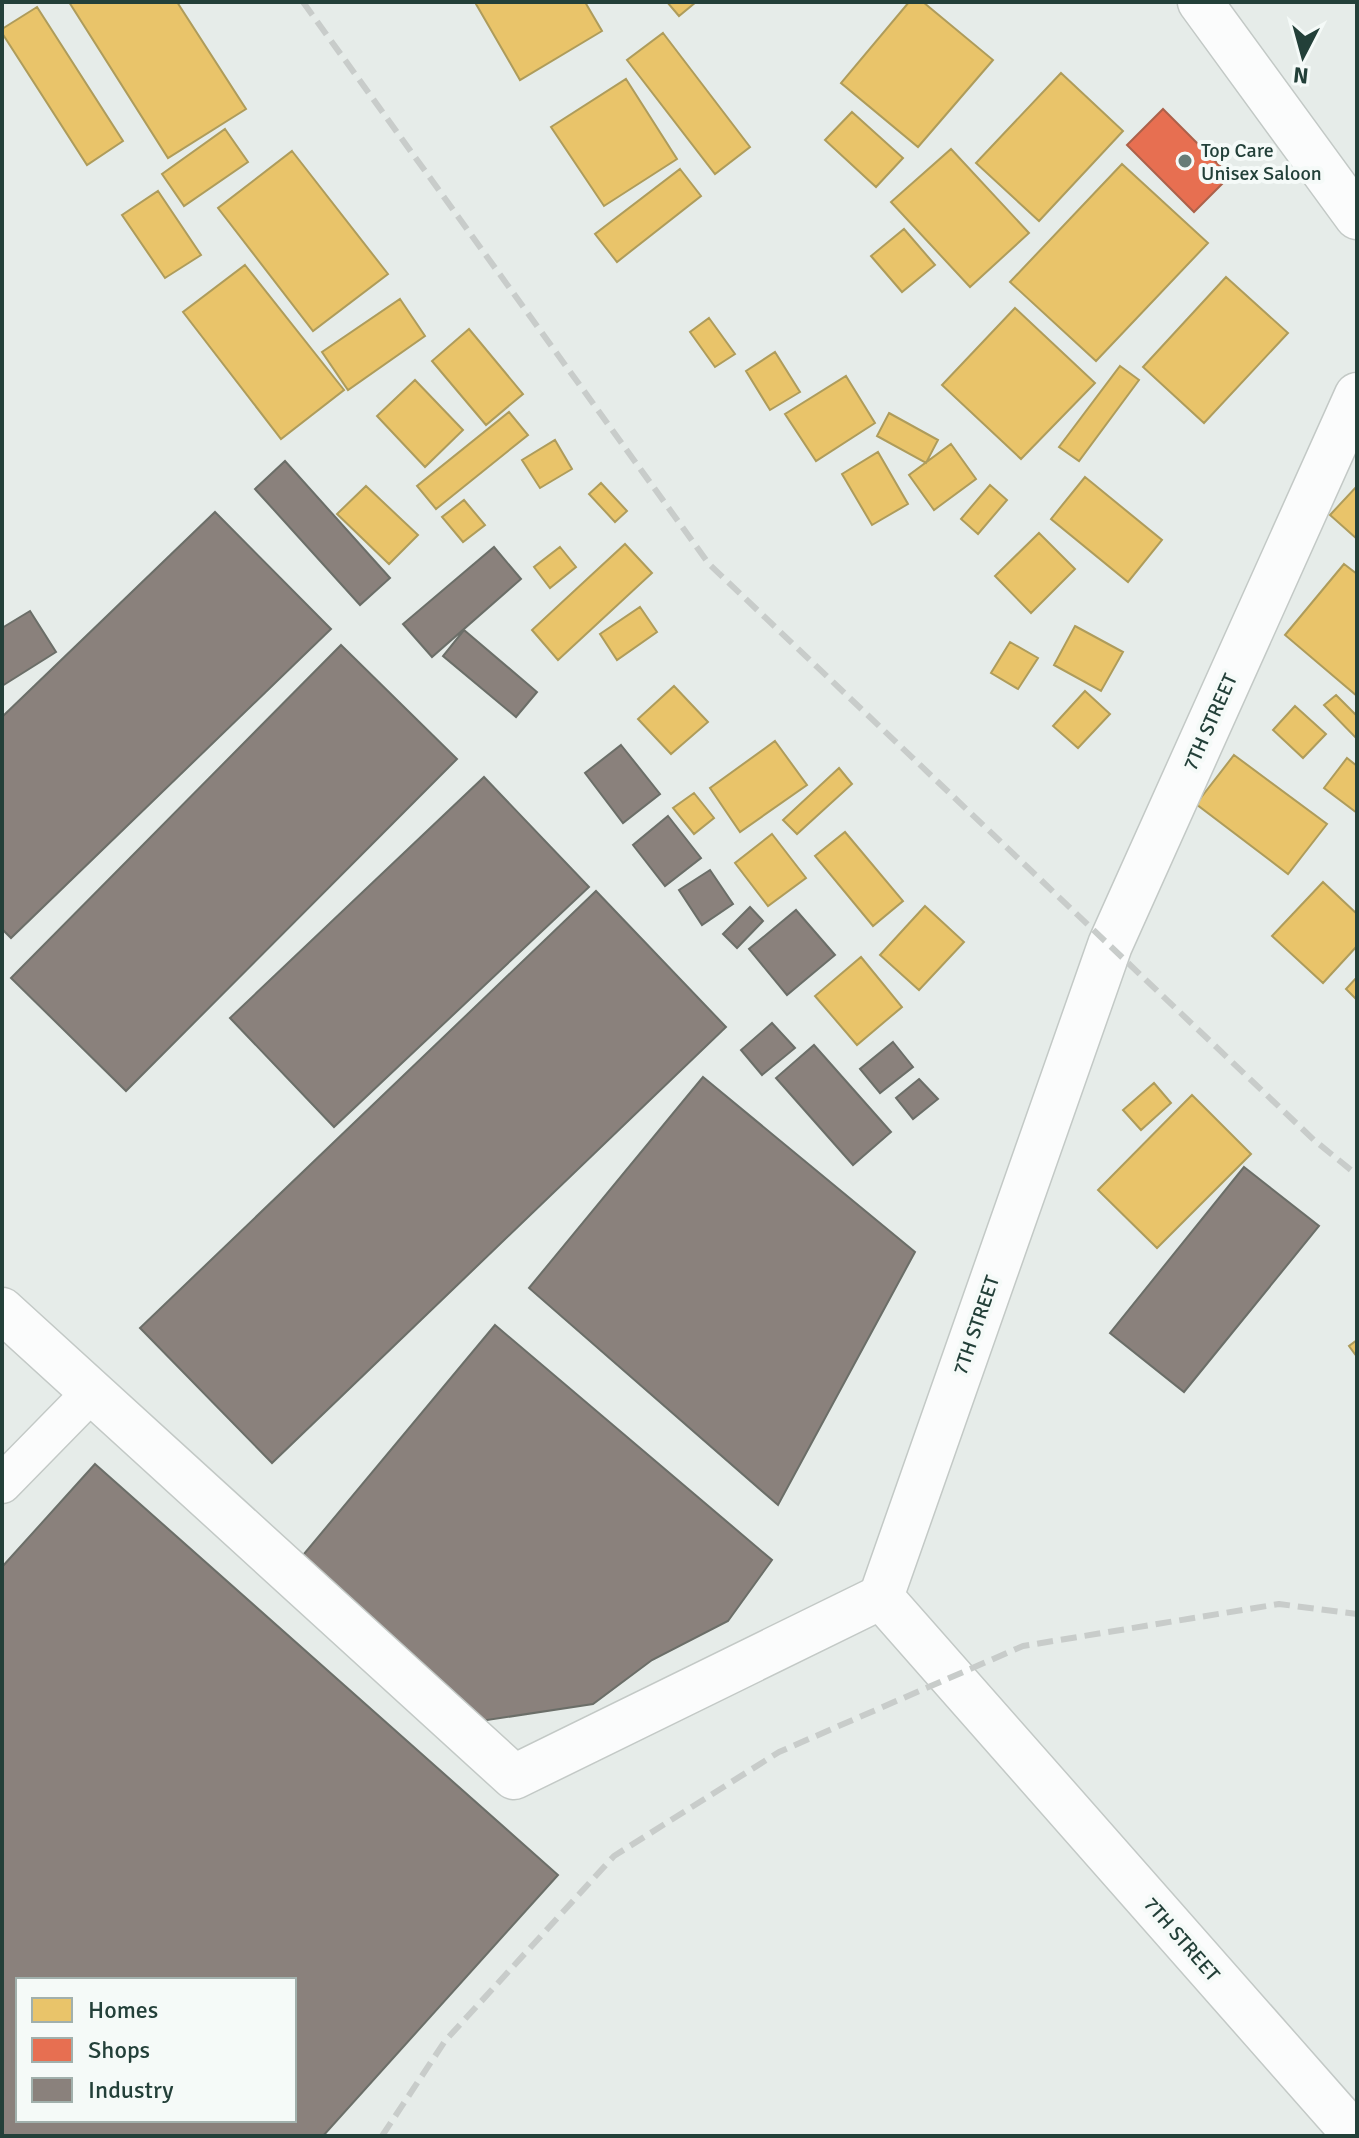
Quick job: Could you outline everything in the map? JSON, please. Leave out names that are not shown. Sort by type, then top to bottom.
[{"type":"street","points":[[1200,2],[1357,217]]},
{"type":"street","name":"7TH STREET","points":[[1356,2136],[881,1597],[1110,945],[1357,395]]},
{"type":"street","points":[[2,1310],[514,1777],[881,1597]]},
{"type":"lane","points":[[2,1484],[92,1392]]},
{"type":"building: Homes","points":[[69,2],[177,2],[246,109],[168,158]]},
{"type":"building: Homes","points":[[585,2],[602,31],[520,80],[476,4]]},
{"type":"building: Homes","points":[[667,2],[696,2],[679,16]]},
{"type":"building: Homes","points":[[909,2],[923,2],[993,60],[918,147],[841,83]]},
{"type":"building: Homes","points":[[37,7],[123,141],[87,165],[2,33],[2,29]]},
{"type":"building: Homes","points":[[663,33],[750,147],[715,174],[627,60]]},
{"type":"building: Homes","points":[[1061,73],[1123,131],[1039,221],[976,163]]},
{"type":"building: Homes","points":[[626,79],[677,159],[604,206],[551,127]]},
{"type":"building: Homes","points":[[852,112],[903,158],[876,187],[825,140]]},
{"type":"building: Homes","points":[[225,129],[248,162],[184,206],[162,174]]},
{"type":"building: Homes","points":[[951,149],[1029,233],[970,287],[891,202]]},
{"type":"building: Homes","points":[[292,151],[388,274],[313,331],[218,208]]},
{"type":"building: Homes","points":[[1122,164],[1208,243],[1096,361],[1010,282]]},
{"type":"building: Homes","points":[[680,169],[701,196],[617,262],[595,234]]},
{"type":"building: Homes","points":[[158,191],[201,255],[165,278],[122,215]]},
{"type":"building: Homes","points":[[904,229],[935,265],[902,292],[871,256]]},
{"type":"building: Homes","points":[[245,265],[344,390],[281,439],[183,312]]},
{"type":"building: Homes","points":[[1226,277],[1288,333],[1204,423],[1143,367]]},
{"type":"building: Homes","points":[[400,299],[425,336],[348,390],[322,352]]},
{"type":"building: Homes","points":[[1015,308],[1095,383],[1021,459],[942,385]]},
{"type":"building: Homes","points":[[709,318],[735,354],[715,367],[690,332]]},
{"type":"building: Homes","points":[[469,329],[523,394],[486,425],[432,361]]},
{"type":"building: Homes","points":[[775,352],[800,392],[770,410],[746,371]]},
{"type":"building: Homes","points":[[1120,366],[1139,380],[1079,461],[1059,447]]},
{"type":"building: Homes","points":[[846,376],[875,423],[816,461],[785,414]]},
{"type":"building: Homes","points":[[415,380],[463,430],[425,467],[377,416]]},
{"type":"building: Homes","points":[[509,412],[528,435],[436,509],[417,486]]},
{"type":"building: Homes","points":[[889,413],[938,440],[926,463],[877,436]]},
{"type":"building: Homes","points":[[555,440],[572,469],[540,488],[522,460]]},
{"type":"building: Homes","points":[[951,444],[976,479],[934,510],[909,475]]},
{"type":"building: Homes","points":[[878,452],[908,504],[872,525],[842,474]]},
{"type":"building: Homes","points":[[1085,477],[1162,540],[1128,582],[1051,519]]},
{"type":"building: Homes","points":[[601,483],[627,511],[615,522],[589,494]]},
{"type":"building: Homes","points":[[990,485],[1007,500],[978,534],[961,519]]},
{"type":"building: Homes","points":[[366,486],[418,535],[389,564],[337,514]]},
{"type":"building: Homes","points":[[1357,486],[1357,539],[1330,515]]},
{"type":"building: Homes","points":[[464,500],[485,525],[463,542],[442,517]]},
{"type":"building: Homes","points":[[1039,533],[1075,569],[1031,613],[995,576]]},
{"type":"building: Homes","points":[[625,544],[652,573],[558,660],[532,630]]},
{"type":"building: Homes","points":[[560,547],[576,567],[550,588],[534,567]]},
{"type":"building: Homes","points":[[1344,564],[1357,574],[1357,696],[1285,635]]},
{"type":"building: Homes","points":[[640,607],[657,632],[617,660],[600,634]]},
{"type":"building: Homes","points":[[1075,626],[1123,652],[1101,691],[1054,665]]},
{"type":"building: Homes","points":[[1010,642],[1038,658],[1018,689],[991,673]]},
{"type":"building: Homes","points":[[674,686],[708,722],[671,754],[638,719]]},
{"type":"building: Homes","points":[[1085,691],[1110,714],[1078,748],[1053,726]]},
{"type":"building: Homes","points":[[1336,695],[1357,716],[1356,738],[1324,705]]},
{"type":"building: Homes","points":[[1295,706],[1326,734],[1303,758],[1273,730]]},
{"type":"building: Homes","points":[[775,741],[807,785],[740,832],[710,788]]},
{"type":"building: Homes","points":[[1234,755],[1327,824],[1288,874],[1196,804]]},
{"type":"building: Homes","points":[[1347,758],[1357,766],[1357,813],[1324,788]]},
{"type":"building: Homes","points":[[839,768],[852,784],[797,834],[783,820]]},
{"type":"building: Homes","points":[[694,793],[714,818],[694,834],[673,808]]},
{"type":"building: Homes","points":[[845,832],[903,901],[873,926],[815,856]]},
{"type":"building: Homes","points":[[772,834],[806,878],[768,906],[735,863]]},
{"type":"building: Homes","points":[[1323,882],[1357,914],[1357,946],[1323,983],[1272,936]]},
{"type":"building: Homes","points":[[925,906],[964,942],[919,990],[880,955]]},
{"type":"building: Homes","points":[[861,957],[902,1007],[857,1045],[815,996]]},
{"type":"building: Homes","points":[[1357,977],[1357,1000],[1346,989]]},
{"type":"building: Homes","points":[[1154,1083],[1171,1103],[1141,1130],[1123,1110]]},
{"type":"building: Homes","points":[[1192,1095],[1251,1154],[1157,1248],[1098,1190]]},
{"type":"building: Homes","points":[[1357,1340],[1357,1357],[1349,1346]]},
{"type":"building: Shops","points":[[1163,109],[1230,176],[1194,212],[1127,145]]},
{"type":"building: Industry","points":[[285,461],[390,578],[360,605],[255,489]]},
{"type":"building: Industry","points":[[215,512],[331,629],[11,938],[2,929],[2,717]]},
{"type":"building: Industry","points":[[494,547],[521,579],[432,657],[403,624]]},
{"type":"building: Industry","points":[[30,611],[56,652],[2,686],[2,628]]},
{"type":"building: Industry","points":[[464,630],[537,692],[516,717],[443,656]]},
{"type":"building: Industry","points":[[341,645],[457,759],[126,1091],[11,978]]},
{"type":"building: Industry","points":[[621,745],[660,794],[623,823],[585,773]]},
{"type":"building: Industry","points":[[484,777],[589,887],[334,1127],[230,1018]]},
{"type":"building: Industry","points":[[668,816],[701,858],[665,886],[633,845]]},
{"type":"building: Industry","points":[[710,870],[733,904],[702,925],[679,890]]},
{"type":"building: Industry","points":[[596,891],[726,1027],[272,1463],[140,1328]]},
{"type":"building: Industry","points":[[750,907],[763,921],[737,948],[723,934]]},
{"type":"building: Industry","points":[[796,910],[835,955],[787,995],[749,949]]},
{"type":"building: Industry","points":[[772,1023],[795,1048],[762,1075],[741,1050]]},
{"type":"building: Industry","points":[[893,1042],[913,1067],[880,1093],[860,1069]]},
{"type":"building: Industry","points":[[814,1045],[891,1132],[853,1165],[776,1078]]},
{"type":"building: Industry","points":[[703,1077],[915,1252],[778,1505],[529,1288]]},
{"type":"building: Industry","points":[[919,1079],[938,1099],[913,1119],[896,1098]]},
{"type":"building: Industry","points":[[1244,1167],[1319,1226],[1184,1392],[1110,1333]]},
{"type":"building: Industry","points":[[495,1325],[772,1560],[728,1621],[652,1660],[593,1704],[461,1724],[294,1566]]},
{"type":"building: Industry","points":[[95,1464],[558,1875],[323,2136],[2,2136],[2,1567]]},
{"type":"railway","points":[[303,2],[709,564],[1314,1140],[1357,1175]]},
{"type":"railway","points":[[382,2136],[445,2041],[614,1856],[779,1752],[1023,1646],[1279,1604],[1357,1614]]},
{"type":"place","name":"Top Care Unisex Saloon","points":[[1185,161]]}]
